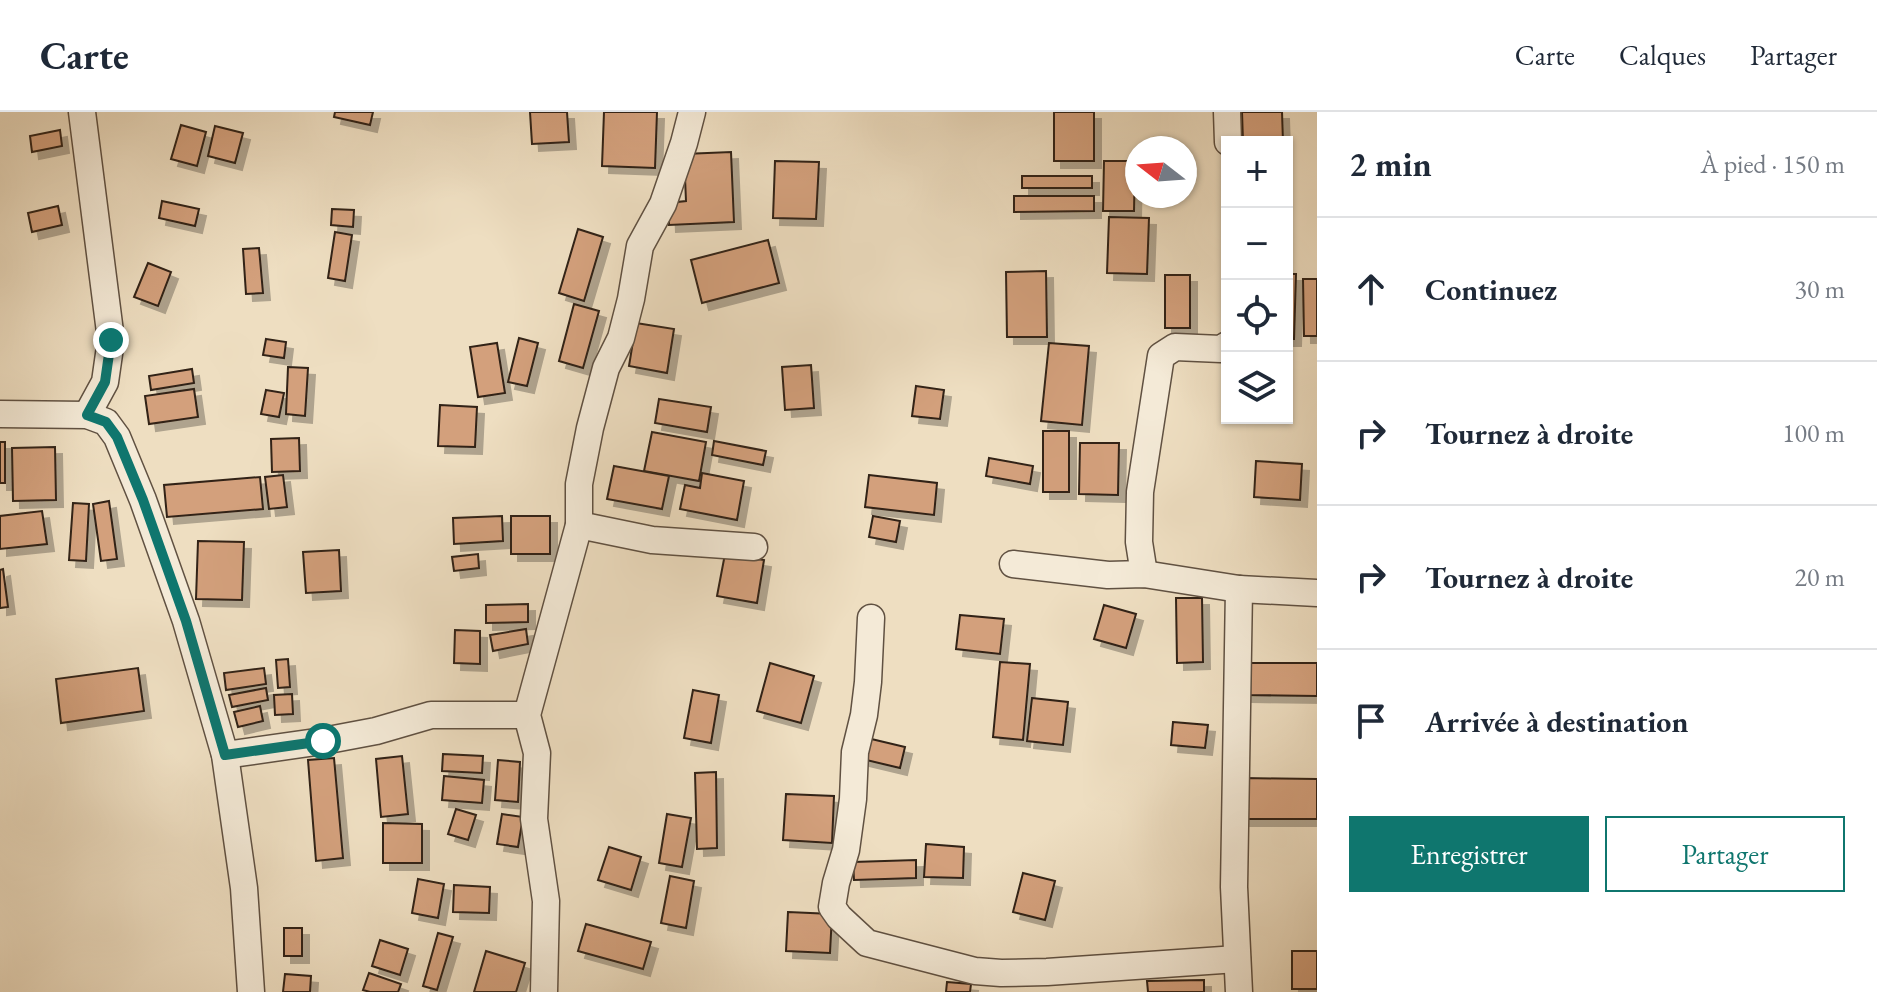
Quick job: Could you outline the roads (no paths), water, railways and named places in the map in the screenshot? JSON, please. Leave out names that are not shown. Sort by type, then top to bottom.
[{"type":"street","points":[[82,112],[111,340],[105,382],[87,415]]},
{"type":"street","points":[[544,992],[546,901],[534,819],[537,753],[527,715],[579,525],[579,484],[606,368],[621,338],[640,246],[663,204],[692,112]]},
{"type":"street","points":[[1227,112],[1228,136]]},
{"type":"street","points":[[1144,574],[1139,542],[1140,492],[1161,356],[1175,347],[1221,349]]},
{"type":"street","points":[[0,414],[87,415],[106,422],[117,437],[186,621],[225,755],[244,888],[251,992]]},
{"type":"street","points":[[579,525],[652,540],[754,547]]},
{"type":"street","points":[[1013,564],[1108,575],[1144,574],[1239,589],[1317,593]]},
{"type":"street","points":[[1239,589],[1234,887],[1239,992]]},
{"type":"street","points":[[871,618],[868,682],[855,752],[853,799],[846,850],[832,907],[839,917],[867,943],[975,971],[1047,972],[1237,959]]},
{"type":"street","points":[[225,755],[376,731],[431,715],[527,715]]}]
